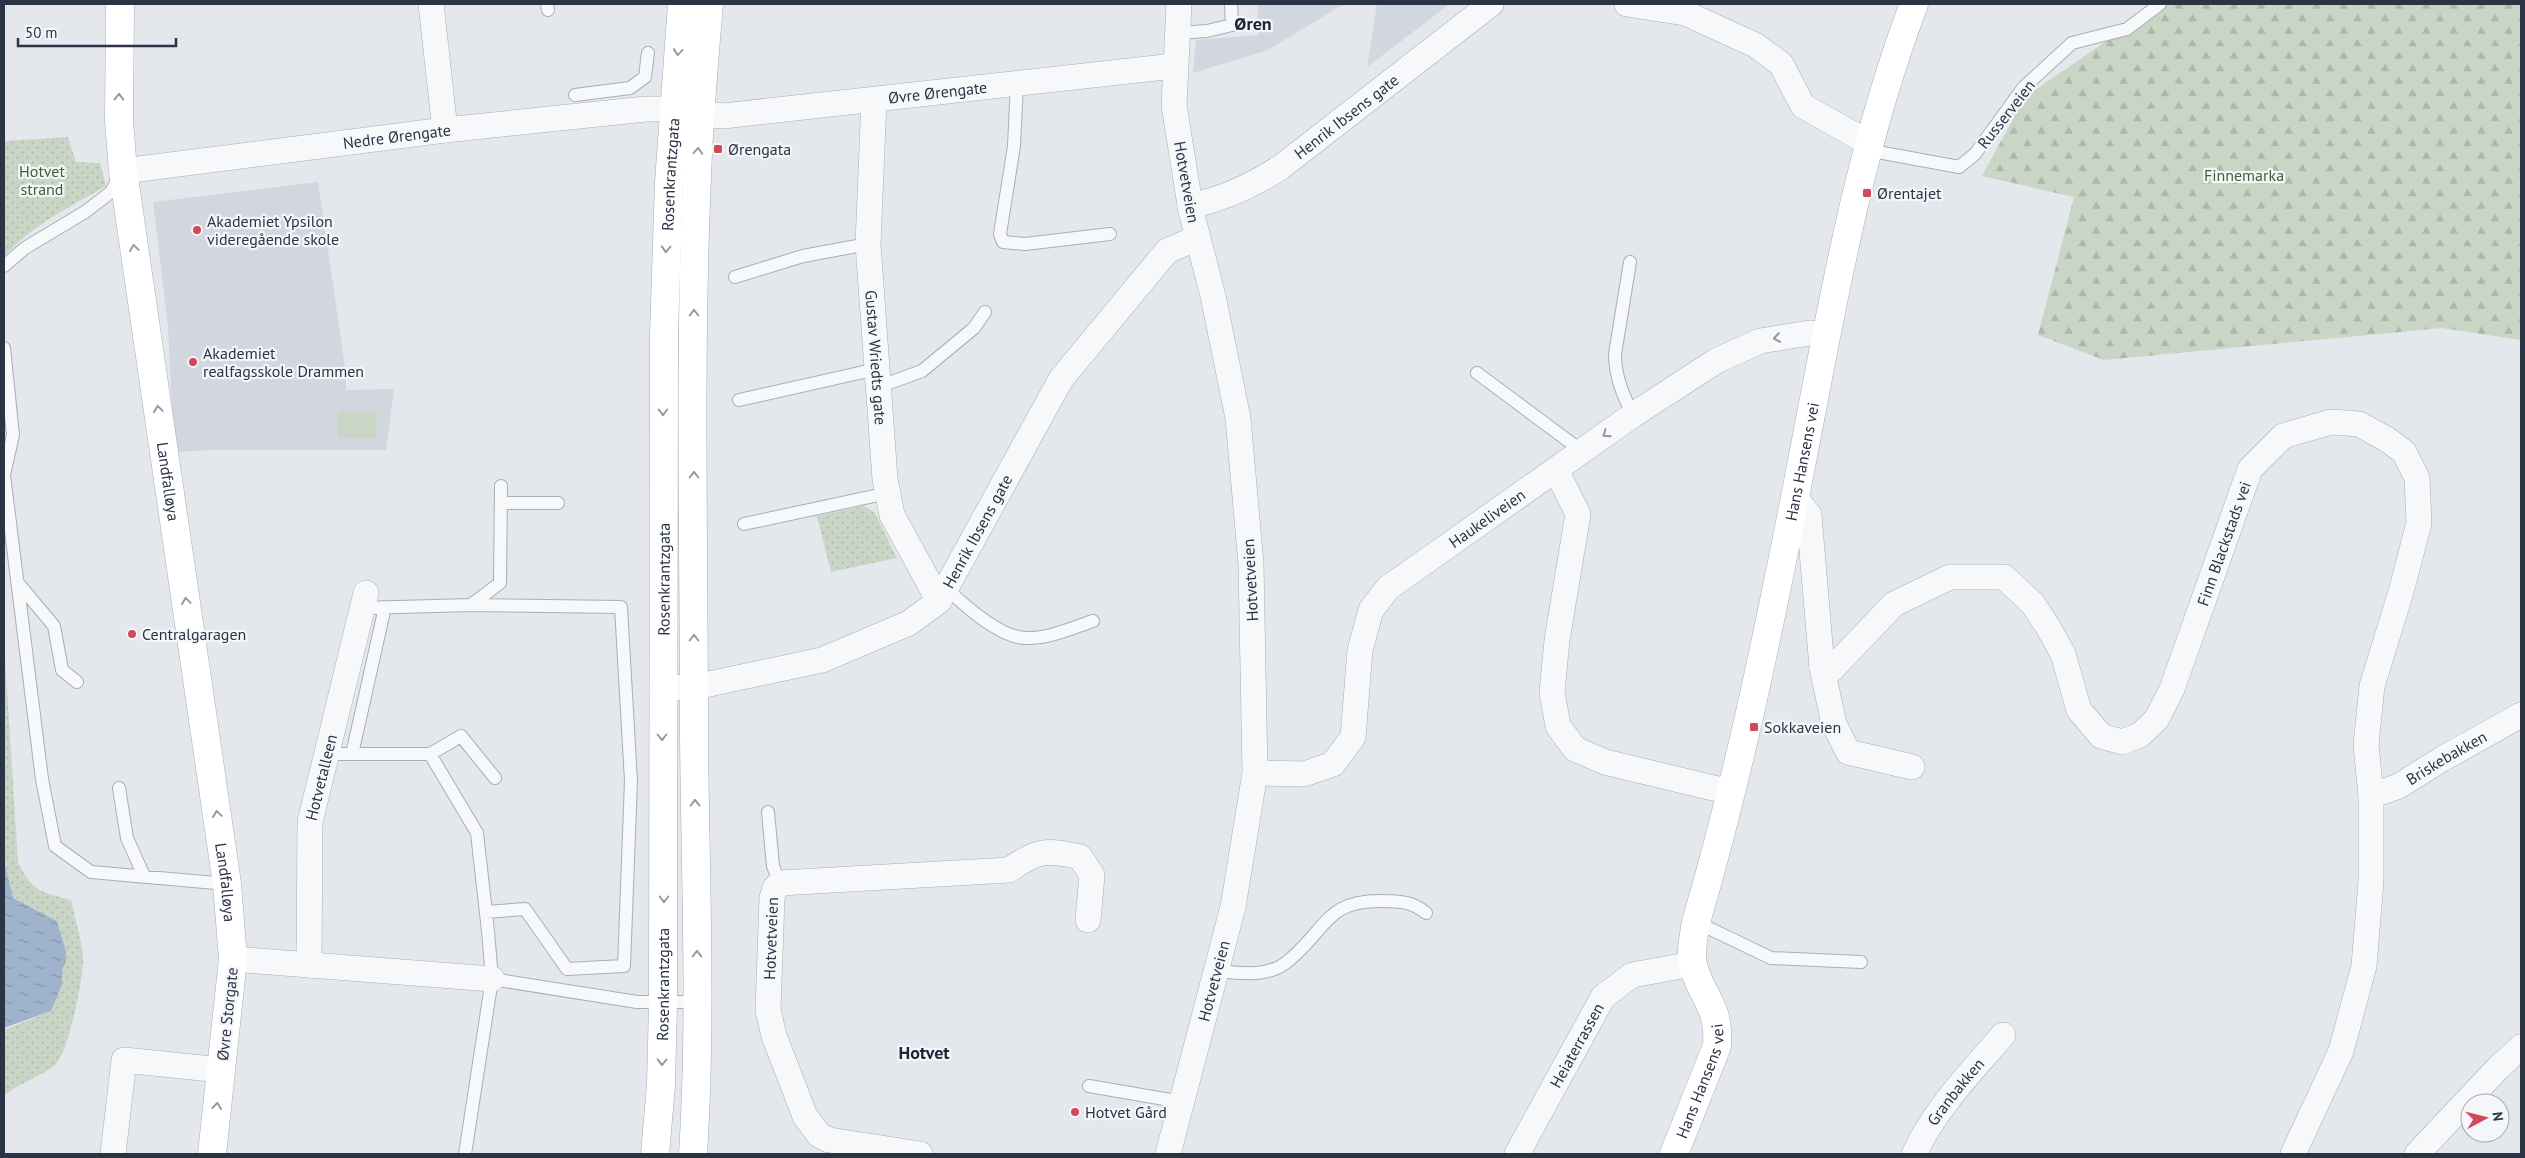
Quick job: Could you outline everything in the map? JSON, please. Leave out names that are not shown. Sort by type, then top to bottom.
[{"type":"main road","name":"Landfalløya","points":[[120,4],[119,121],[123,171],[227,884],[234,959]]},
{"type":"main road","name":"Rosenkrantzgata","points":[[656,1154],[661,1085],[663,1003],[662,688],[666,243],[673,109],[682,4]]},
{"type":"main road","name":"Rosenkrantzgata","points":[[693,1154],[697,1098],[694,297],[701,114],[709,4]]},
{"type":"main road","name":"Hans Hansens vei","points":[[1674,1154],[1717,1046],[1718,1028],[1714,1009],[1693,964],[1696,922],[1761,666],[1825,335],[1868,147],[1893,59],[1914,4]]},
{"type":"main road","name":"Øvre Storgate","points":[[212,1154],[234,959]]},
{"type":"street","points":[[431,4],[445,130]]},
{"type":"street","name":"Hotvetveien","points":[[1168,1154],[1234,908],[1255,773],[1250,564],[1238,418],[1213,296],[1190,206],[1174,106],[1174,66],[1179,4]]},
{"type":"street","name":"Henrik Ibsens gate","points":[[1190,206],[1211,202],[1255,184],[1281,167],[1491,4]]},
{"type":"street","points":[[1627,4],[1685,13],[1755,45],[1781,64],[1804,106],[1868,147]]},
{"type":"street","name":"Øvre Ørengate","points":[[701,114],[723,116],[1174,66]]},
{"type":"street","name":"Gustav Wriedts gate","points":[[874,100],[868,244],[885,479],[892,514],[942,594]]},
{"type":"street","name":"Nedre Ørengate","points":[[123,171],[445,130],[613,101],[673,109]]},
{"type":"street","name":"Henrik Ibsens gate","points":[[662,688],[695,687],[822,660],[908,622],[942,594],[1061,379],[1167,251],[1197,238]]},
{"type":"street","name":"Haukeliveien","points":[[1255,773],[1304,774],[1333,764],[1353,737],[1360,650],[1371,610],[1388,588],[1633,415],[1716,361],[1760,341],[1810,333],[1825,335]]},
{"type":"street","name":"Finn Blackstads vei","points":[[1822,668],[1832,669],[1894,604],[1950,577],[2004,577],[2033,604],[2048,627],[2063,654],[2079,710],[2100,736],[2122,742],[2140,735],[2156,720],[2172,690],[2250,469],[2284,436],[2331,422],[2359,424],[2388,440],[2404,452],[2417,478],[2419,522],[2401,592],[2372,686],[2366,745],[2371,796],[2371,882],[2364,966],[2341,1051],[2293,1154]]},
{"type":"street","points":[[1570,460],[1578,514],[1557,640],[1552,692],[1558,726],[1576,749],[1605,762],[1730,792]]},
{"type":"street","points":[[1795,498],[1809,515],[1822,668],[1834,724],[1848,752],[1912,767]]},
{"type":"street","name":"Hotvetalleen","points":[[309,965],[310,822],[327,754],[371,603]]},
{"type":"street","name":"Briskebakken","points":[[2371,796],[2400,786],[2442,759],[2521,715]]},
{"type":"street","name":"Hotvetveien","points":[[920,1154],[829,1140],[819,1135],[806,1116],[774,1036],[768,1010],[772,898],[775,888],[780,883],[1009,870],[1029,855],[1055,851],[1080,857],[1092,875],[1088,920]]},
{"type":"street","points":[[234,959],[431,973],[492,980]]},
{"type":"street","name":"Heiaterrassen","points":[[1517,1154],[1603,997],[1632,974],[1693,964]]},
{"type":"street","name":"Granbakken","points":[[1914,1154],[1946,1102],[2003,1034]]},
{"type":"street","points":[[2417,1154],[2498,1068],[2521,1047]]},
{"type":"street","name":"Øvre Storgate","points":[[113,1154],[124,1060],[221,1070]]},
{"type":"lane","points":[[1178,33],[1207,31],[1232,25],[1231,4]]},
{"type":"lane","name":"Russerveien","points":[[1868,147],[1959,167],[1975,154],[2023,88],[2072,43],[2127,28],[2160,4]]},
{"type":"lane","points":[[575,95],[613,101],[641,81],[647,70],[648,53]]},
{"type":"lane","points":[[1017,84],[1014,146],[1000,234],[1003,242],[1025,244],[1110,234]]},
{"type":"lane","points":[[4,266],[25,248],[85,212],[112,192],[123,171]]},
{"type":"lane","points":[[735,277],[803,256],[868,244]]},
{"type":"lane","points":[[1630,262],[1614,354],[1620,388],[1633,415]]},
{"type":"lane","points":[[739,400],[922,371],[974,328],[985,312]]},
{"type":"lane","points":[[4,348],[13,435],[4,475],[42,779],[55,846],[91,872],[227,884]]},
{"type":"lane","points":[[1477,373],[1570,460]]},
{"type":"lane","points":[[472,605],[500,583],[501,486]]},
{"type":"lane","points":[[744,524],[888,493]]},
{"type":"lane","points":[[501,503],[558,504]]},
{"type":"lane","points":[[18,583],[54,626],[62,670],[77,682]]},
{"type":"lane","points":[[942,594],[966,606],[998,628],[1020,637],[1026,638],[1051,634],[1093,621]]},
{"type":"lane","points":[[352,754],[371,603],[621,608],[631,781],[624,966],[567,969],[525,909],[486,912]]},
{"type":"lane","points":[[327,754],[430,754],[461,736],[495,778]]},
{"type":"lane","points":[[430,754],[477,833],[492,980],[464,1154]]},
{"type":"lane","points":[[119,788],[127,838],[144,876]]},
{"type":"lane","points":[[768,812],[773,866],[780,883]]},
{"type":"lane","points":[[1216,971],[1243,974],[1277,968],[1304,946],[1334,912],[1348,905],[1372,901],[1401,901],[1419,907],[1426,913]]},
{"type":"lane","points":[[1696,922],[1771,958],[1861,962]]},
{"type":"lane","points":[[492,980],[637,1002],[697,1002]]},
{"type":"lane","points":[[1089,1086],[1182,1102]]},
{"type":"shaded area","points":[[1257,4],[1344,4],[1268,50],[1193,73],[1196,40],[1259,35]]},
{"type":"shaded area","points":[[1377,4],[1450,4],[1367,67]]},
{"type":"shaded area","points":[[318,182],[346,374],[346,390],[394,389],[386,450],[215,450],[174,452],[168,326],[153,202]]},
{"type":"green space","name":"Finnemarka","points":[[2160,4],[2521,4],[2521,340],[2442,328],[2104,360],[2038,335],[2074,197],[1982,176],[2025,97]]},
{"type":"green space","name":"Hotvet strand","points":[[68,137],[76,162],[100,163],[106,186],[39,226],[14,246],[4,257],[4,141]]},
{"type":"green space","points":[[338,412],[377,412],[376,438],[338,438]]},
{"type":"green space","points":[[864,506],[875,513],[897,558],[831,572],[817,516]]},
{"type":"green space","points":[[4,643],[18,862],[33,885],[52,895],[71,900],[83,957],[83,967],[71,1029],[61,1056],[52,1067],[4,1096],[4,1030],[51,1011],[62,985],[62,970],[66,962],[66,951],[57,921],[13,898],[4,861]]},
{"type":"water","points":[[4,861],[13,898],[57,921],[66,951],[66,962],[62,970],[62,985],[51,1011],[4,1028]]},
{"type":"place","name":"Ørengata","points":[[718,149]]},
{"type":"place","name":"Ørentajet","points":[[1867,193]]},
{"type":"place","name":"Akademiet Ypsilon videregående skole","points":[[197,230]]},
{"type":"place","name":"Akademiet realfagsskole Drammen","points":[[193,362]]},
{"type":"place","name":"Centralgaragen","points":[[132,634]]},
{"type":"place","name":"Sokkaveien","points":[[1754,727]]},
{"type":"place","name":"Hotvet Gård","points":[[1075,1112]]},
{"type":"district","name":"Øren","points":[[1253,23]]},
{"type":"district","name":"Hotvet","points":[[924,1052]]}]
